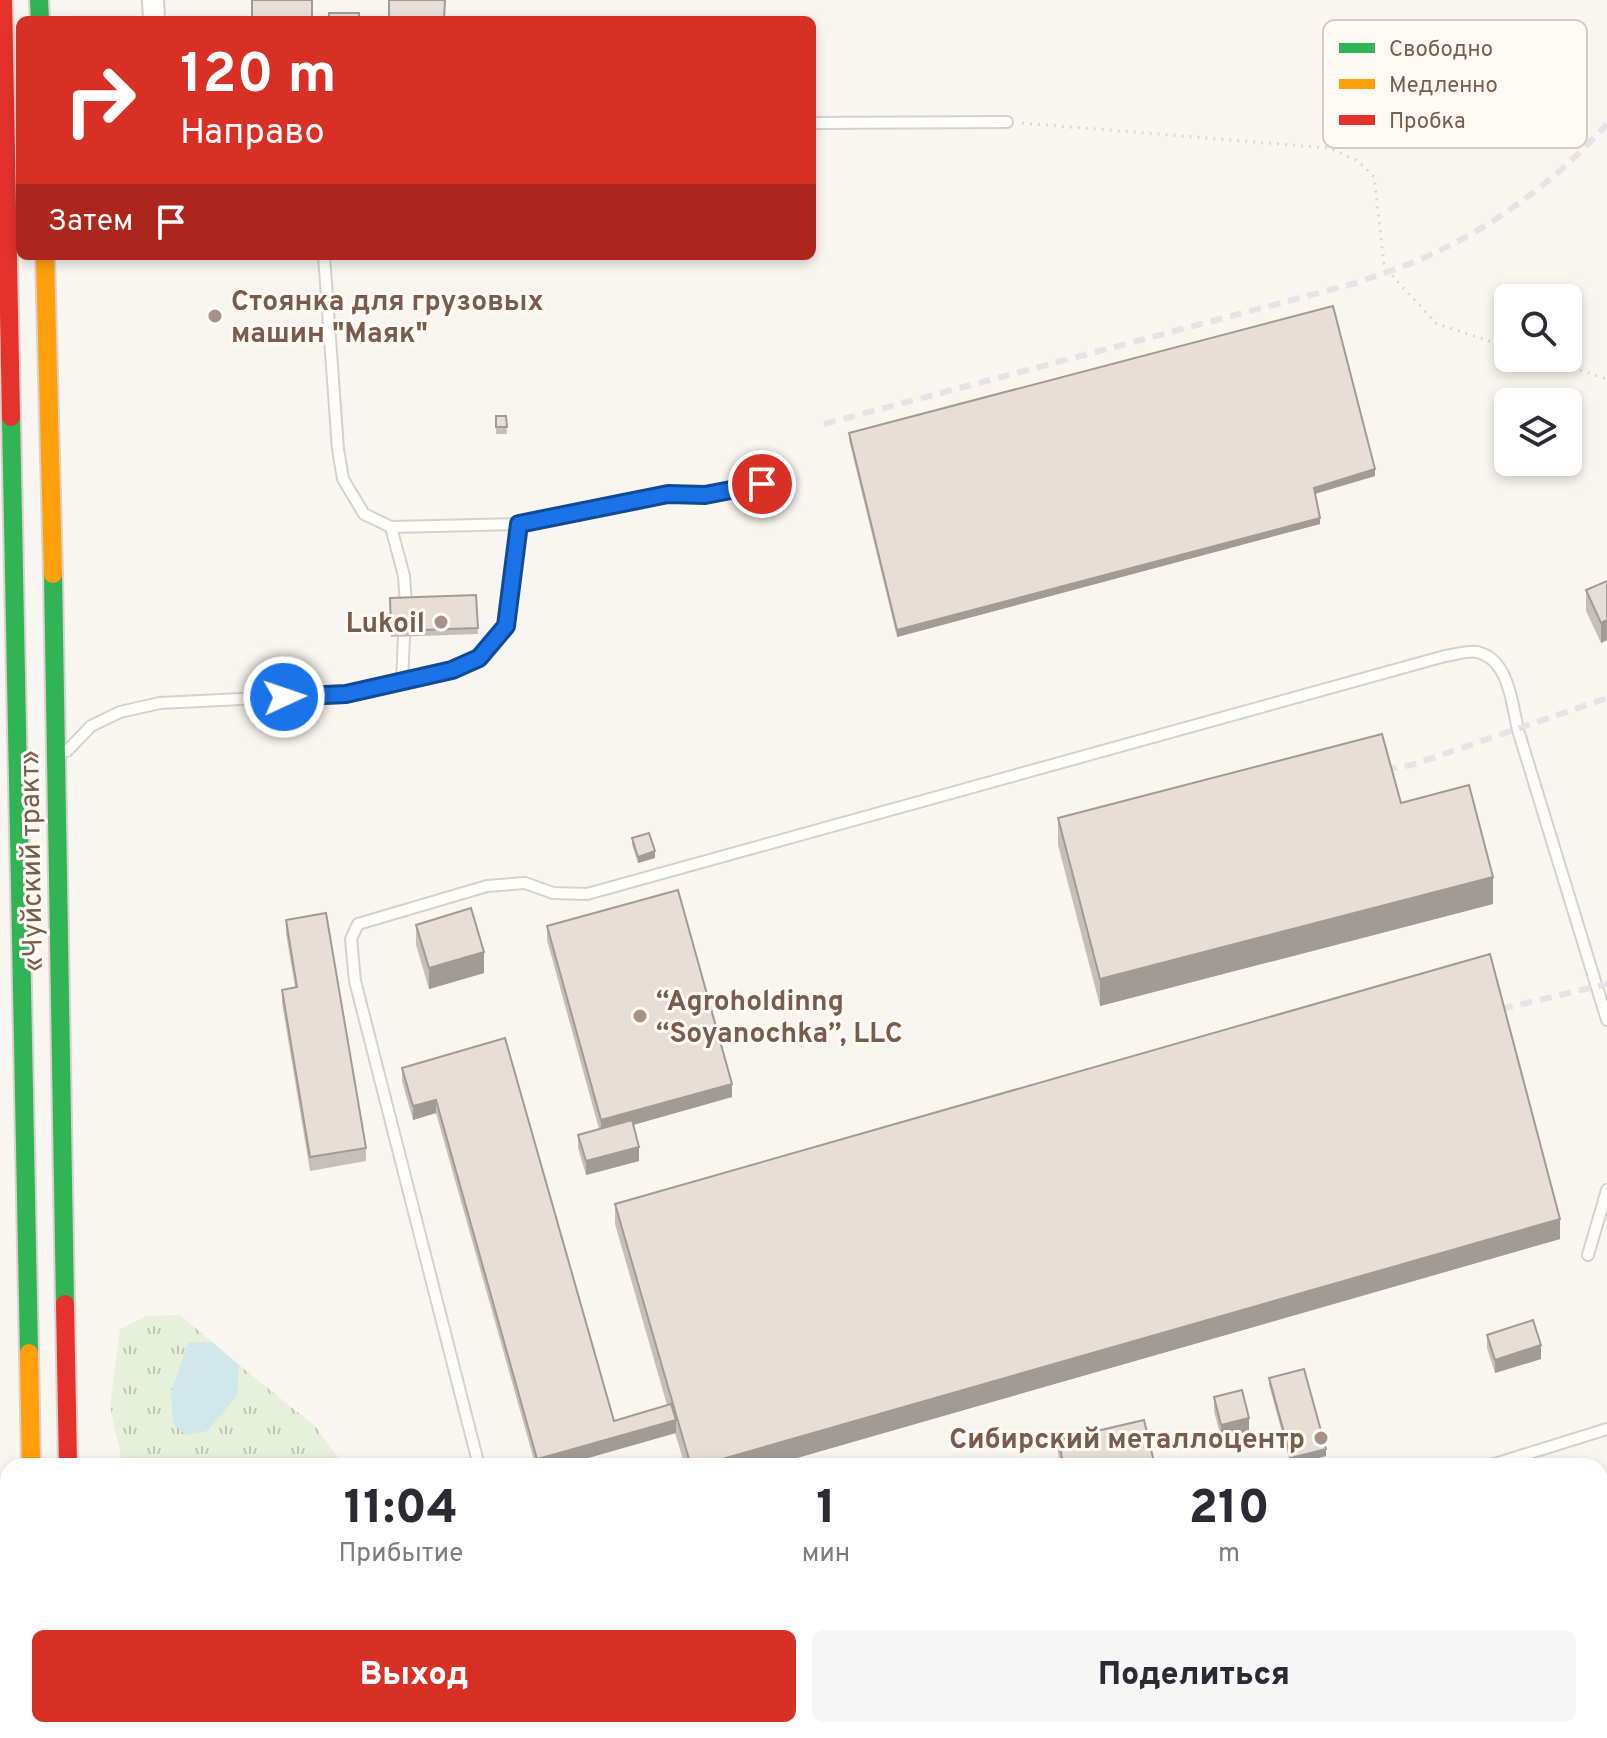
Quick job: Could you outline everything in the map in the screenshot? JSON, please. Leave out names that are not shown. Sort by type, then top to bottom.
[{"type":"highway","name":"«Чуйский тракт»","points":[[3,0],[31,1458]]},
{"type":"highway","name":"«Чуйский тракт»","points":[[45,260],[68,1458]]},
{"type":"lane","points":[[816,123],[1007,122]]},
{"type":"lane","points":[[324,260],[338,449],[343,479],[364,514],[391,527],[519,524],[668,494],[705,495],[762,484]]},
{"type":"lane","points":[[57,760],[91,726],[120,712],[160,703],[346,694],[452,670],[479,658],[506,626],[519,524]]},
{"type":"lane","points":[[391,527],[404,576],[406,605]]},
{"type":"lane","points":[[402,680],[404,637]]},
{"type":"lane","points":[[477,1458],[355,981],[351,939],[358,924],[487,886],[525,883],[553,893],[587,894],[1445,656],[1476,651],[1494,661],[1507,683],[1518,730],[1607,1020]]},
{"type":"lane","points":[[1588,1255],[1607,1190]]},
{"type":"lane","points":[[1514,1458],[1607,1429]]},
{"type":"path","points":[[1007,122],[1323,148]]},
{"type":"path","points":[[1329,148],[1358,161],[1374,177],[1384,264],[1395,279],[1437,324],[1494,342]]},
{"type":"path","points":[[1582,371],[1607,379]]},
{"type":"green space","points":[[180,1315],[212,1342],[188,1344],[237,1396],[239,1365],[316,1427],[338,1458],[121,1458],[110,1406],[120,1329],[146,1316]]},
{"type":"water","points":[[212,1342],[239,1365],[237,1396],[207,1431],[186,1435],[173,1424],[171,1393],[188,1343]]},
{"type":"building","points":[[252,0],[312,0],[312,16],[252,16]]},
{"type":"building","points":[[389,0],[445,0],[444,16],[389,16]]},
{"type":"building","points":[[329,13],[359,13],[359,16],[329,16]]},
{"type":"building","points":[[1333,306],[1375,469],[1314,488],[1320,518],[897,630],[849,433]]},
{"type":"building","points":[[496,416],[506,416],[507,427],[496,427]]},
{"type":"building","points":[[1607,581],[1607,620],[1601,623],[1586,590]]},
{"type":"building","points":[[476,595],[478,628],[391,631],[390,598]]},
{"type":"building","points":[[1382,734],[1401,803],[1469,785],[1493,877],[1100,979],[1058,818]]},
{"type":"building","points":[[649,833],[655,851],[638,857],[632,838]]},
{"type":"building","points":[[678,890],[732,1084],[601,1120],[547,926]]},
{"type":"building","points":[[471,908],[484,952],[429,968],[416,925]]},
{"type":"building","points":[[326,913],[366,1148],[310,1157],[282,990],[297,987],[286,920]]},
{"type":"building","points":[[1490,954],[1560,1219],[726,1458],[689,1458],[615,1204]]},
{"type":"building","points":[[505,1038],[614,1421],[671,1404],[676,1420],[537,1458],[436,1100],[413,1106],[402,1068]]},
{"type":"building","points":[[632,1120],[639,1147],[586,1161],[578,1135]]},
{"type":"building","points":[[1533,1320],[1541,1345],[1495,1360],[1487,1335]]},
{"type":"building","points":[[1304,1369],[1326,1449],[1291,1458],[1269,1378]]},
{"type":"building","points":[[1242,1390],[1249,1418],[1221,1425],[1214,1397]]},
{"type":"building","points":[[1144,1420],[1153,1458],[1062,1458],[1058,1440]]},
{"type":"railway","points":[[1587,145],[1607,124]]},
{"type":"railway","points":[[824,424],[1356,283],[1407,265],[1460,240],[1506,212],[1549,180],[1584,148]]},
{"type":"railway","points":[[1385,770],[1415,764],[1607,698]]},
{"type":"railway","points":[[1501,1009],[1607,984]]},
{"type":"traffic: fast","points":[[39,0],[40,16]]},
{"type":"traffic: fast","points":[[11,417],[29,1353]]},
{"type":"traffic: fast","points":[[53,574],[65,1304]]},
{"type":"traffic: slow","points":[[45,260],[53,574]]},
{"type":"traffic: slow","points":[[29,1353],[31,1458]]},
{"type":"traffic: jam","points":[[3,0],[11,417]]},
{"type":"traffic: jam","points":[[65,1304],[68,1458]]},
{"type":"place","name":"Стоянка для грузовых машин \"Маяк\"","points":[[215,316]]},
{"type":"place","name":"Lukoil","points":[[441,622]]},
{"type":"place","name":"“Agroholdinng “Soyanochka”, LLC","points":[[640,1016]]},
{"type":"place","name":"Сибирский металлоцентр","points":[[1321,1438]]},
{"type":"route","points":[[284,697],[346,694],[452,670],[479,658],[506,626],[519,524],[668,494],[705,495],[762,484]]}]
